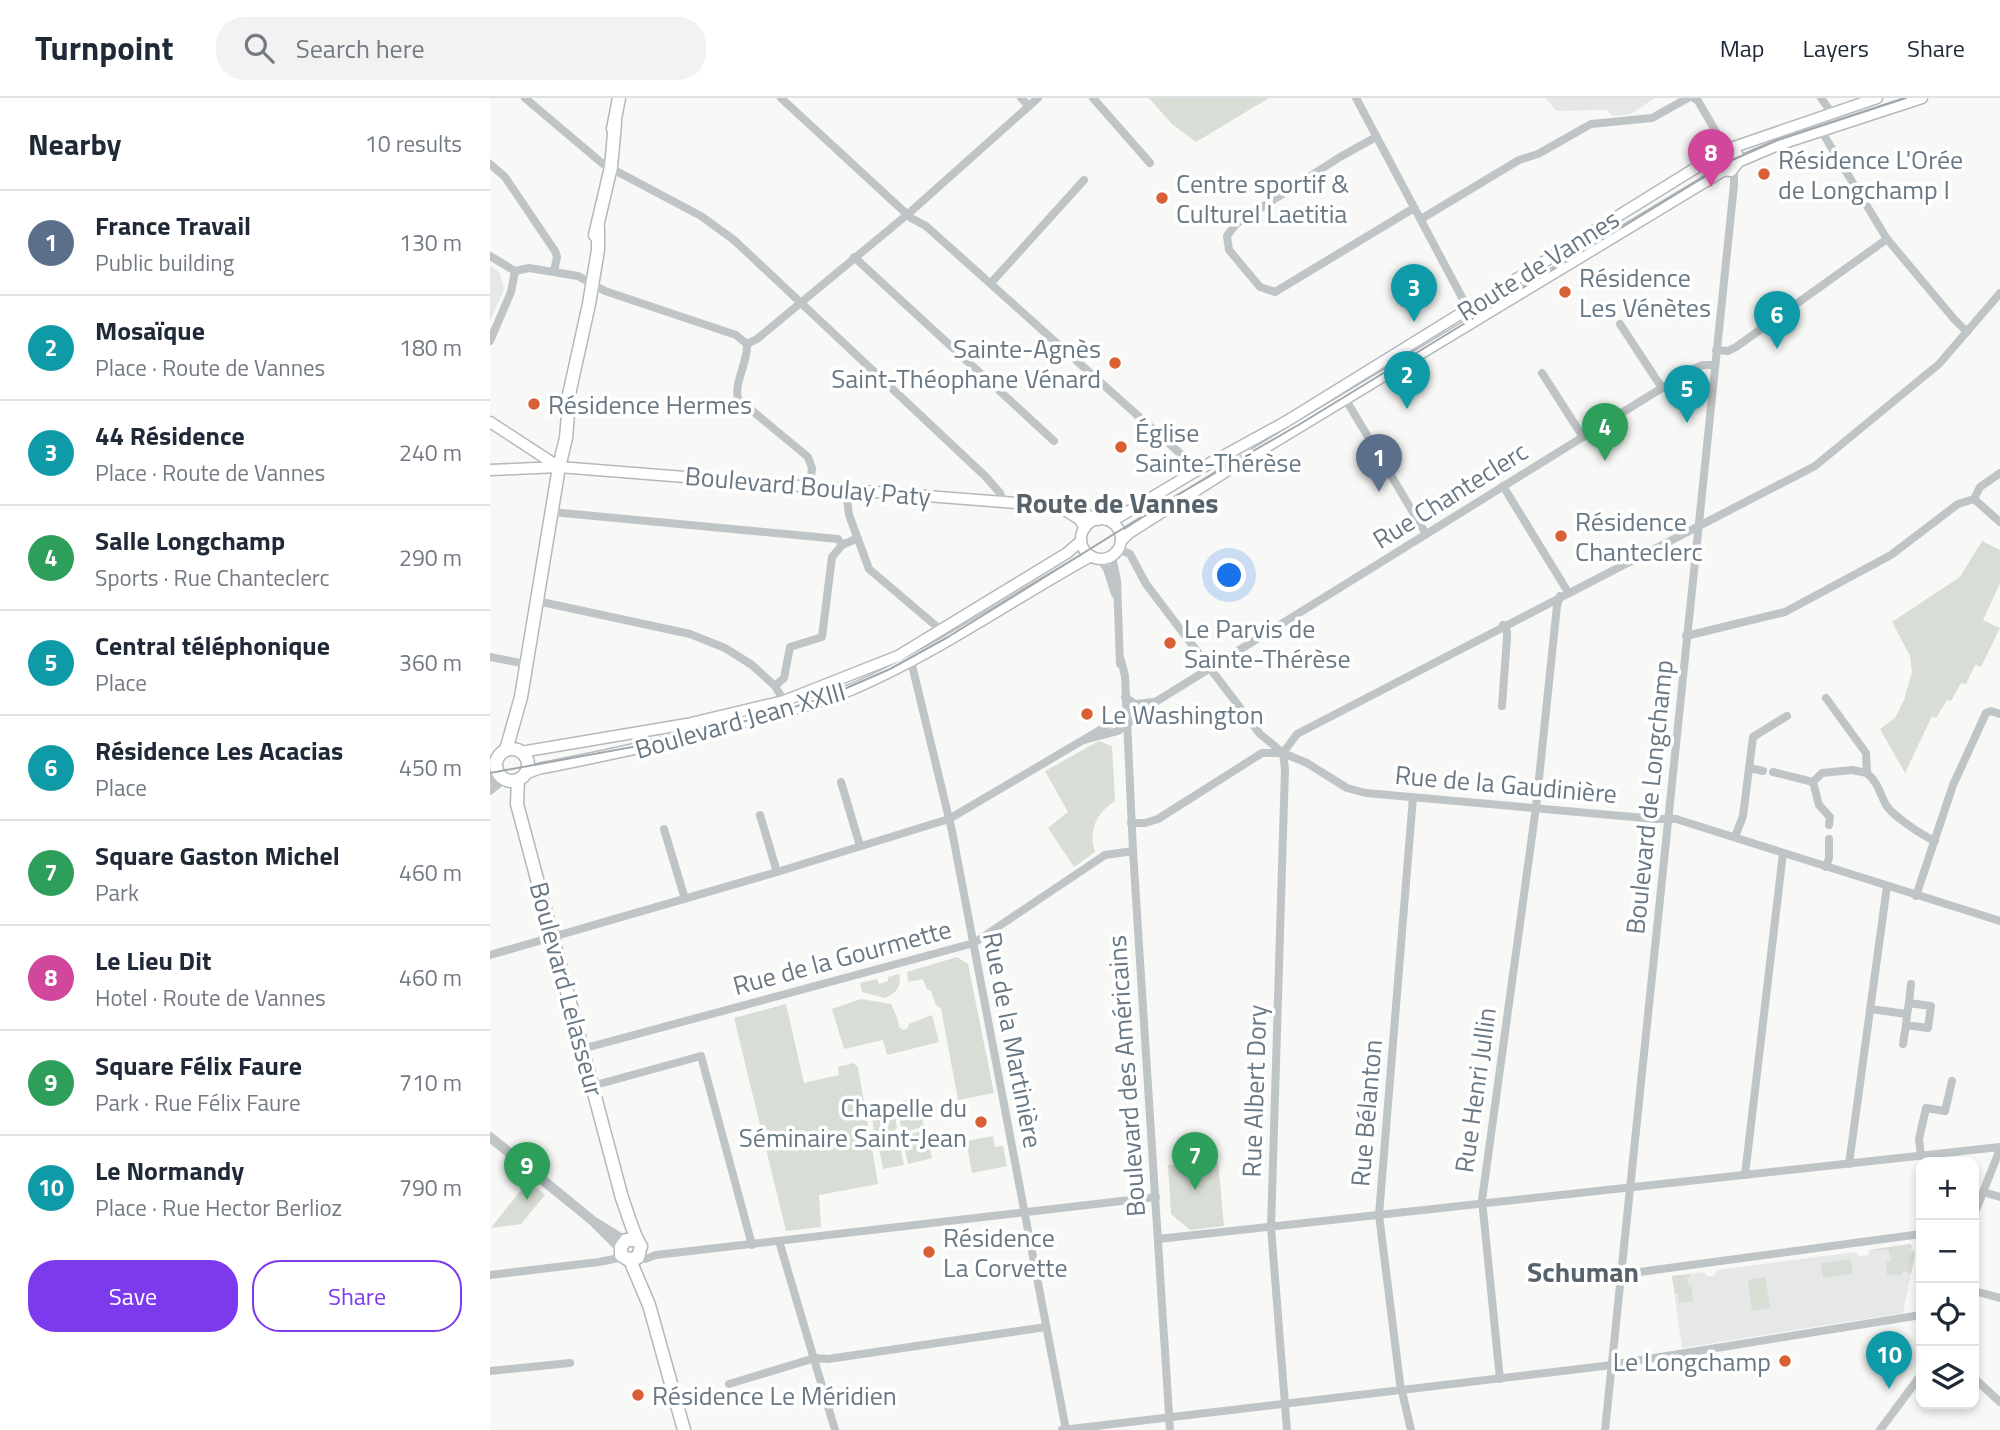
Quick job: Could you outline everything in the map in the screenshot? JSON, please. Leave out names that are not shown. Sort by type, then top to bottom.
[{"type":"main road","points":[[507,755],[527,760],[528,767],[508,778],[497,769],[507,755],[521,697],[566,438],[569,402],[589,281],[598,250],[598,227],[619,98]]},
{"type":"main road","points":[[1728,148],[1736,152],[1732,167],[1717,167],[1715,156],[1718,151],[1877,98]]},
{"type":"main road","name":"Route de Vannes","points":[[1117,548],[1129,533],[1233,467],[1732,167],[1778,145],[1922,98]]},
{"type":"main road","name":"Route de Vannes","points":[[1103,520],[1119,517],[1287,421],[1715,156]]},
{"type":"main road","points":[[490,422],[559,467]]},
{"type":"main road","name":"Boulevard Boulay Paty","points":[[490,470],[559,467],[986,500],[1078,509],[1103,520]]},
{"type":"main road","points":[[1057,507],[1079,519],[1085,528]]},
{"type":"main road","points":[[1103,520],[1118,529],[1117,548],[1095,558],[1084,550],[1081,541],[1085,528],[1103,520]]},
{"type":"main road","name":"Boulevard Jean XXIII","points":[[507,755],[687,724],[784,701],[869,669],[942,631],[1067,553],[1081,541]]},
{"type":"main road","name":"Boulevard Jean XXIII","points":[[508,778],[538,769],[642,749],[769,717],[831,697],[911,661],[1095,558]]},
{"type":"main road","name":"Boulevard Lelasseur","points":[[508,778],[622,1198],[632,1222],[631,1250],[684,1430]]},
{"type":"street","points":[[525,98],[608,166],[701,216],[719,229],[801,302],[985,476],[1000,493],[1003,502]]},
{"type":"street","points":[[781,98],[911,211],[1183,456],[1196,471]]},
{"type":"street","points":[[1021,98],[1029,106]]},
{"type":"street","points":[[747,344],[757,339],[911,211],[1038,98]]},
{"type":"street","points":[[1093,98],[1150,163]]},
{"type":"street","points":[[1356,98],[1475,322]]},
{"type":"street","points":[[1421,219],[1519,160],[1538,154],[1591,124],[1652,118],[1688,98]]},
{"type":"street","points":[[1694,98],[1698,100],[1728,148]]},
{"type":"street","points":[[1821,98],[1831,112]]},
{"type":"street","points":[[1822,132],[1887,239],[1968,332]]},
{"type":"street","points":[[1376,138],[1340,157],[1236,224],[1227,236],[1228,250],[1260,287],[1270,292],[1282,289],[1414,208]]},
{"type":"street","points":[[490,164],[505,177],[555,251],[557,261],[554,271]]},
{"type":"street","name":"Boulevard de Longchamp","points":[[1605,1430],[1734,185],[1732,167]]},
{"type":"street","points":[[991,283],[1084,180]]},
{"type":"street","points":[[1716,350],[1728,351],[1736,348],[1887,239]]},
{"type":"street","points":[[490,256],[515,271],[526,268],[554,271],[589,281],[605,291],[732,332],[747,344],[748,355],[737,388],[738,399],[808,457],[811,464],[810,486]]},
{"type":"street","points":[[854,257],[1054,441]]},
{"type":"street","points":[[490,341],[511,292],[515,271]]},
{"type":"street","points":[[1131,823],[1145,824],[1158,819],[1262,753],[1283,753],[1297,734],[1825,459],[1939,364],[2000,293]]},
{"type":"street","points":[[1620,324],[1662,388]]},
{"type":"street","name":"Rue Chanteclerc","points":[[490,955],[778,872],[949,819],[1084,740],[1118,731],[1124,719],[1210,669],[1662,388],[1699,366],[1714,365]]},
{"type":"street","points":[[1542,373],[1583,437]]},
{"type":"street","points":[[1346,400],[1426,534]]},
{"type":"street","points":[[1686,636],[1785,612],[1891,555],[1958,504],[1974,499],[1980,488],[2000,473]]},
{"type":"street","points":[[985,476],[988,489],[986,500]]},
{"type":"street","points":[[1503,486],[1564,594]]},
{"type":"street","points":[[846,489],[849,515],[873,573],[942,631]]},
{"type":"street","points":[[1974,499],[2000,522]]},
{"type":"street","points":[[552,512],[838,540],[842,545]]},
{"type":"street","points":[[775,686],[784,678],[790,647],[822,637],[832,557],[842,545],[858,538]]},
{"type":"street","name":"Boulevard des Américains","points":[[1117,548],[1121,660],[1119,681],[1133,851],[1170,1430]]},
{"type":"street","name":"Rue de la Gaudinière","points":[[1117,548],[1130,555],[1146,584],[1260,734],[1283,753],[1307,763],[1352,789],[1413,797],[1684,821],[2000,921]]},
{"type":"street","name":"Boulevard des Américains","points":[[1095,558],[1107,569],[1118,601]]},
{"type":"street","name":"Rue Henri Jullin","points":[[1500,1379],[1482,1203],[1536,807],[1557,606],[1564,594]]},
{"type":"street","points":[[537,601],[690,634],[725,648],[752,665],[775,686],[784,701]]},
{"type":"street","points":[[1502,706],[1507,632],[1503,625]]},
{"type":"street","points":[[490,657],[526,664]]},
{"type":"street","name":"Boulevard des Américains","points":[[1121,660],[1125,676],[1124,719]]},
{"type":"street","name":"Rue de la Martinière","points":[[911,661],[949,819],[974,943],[1064,1430]]},
{"type":"street","points":[[1125,697],[1135,704],[1157,701]]},
{"type":"street","points":[[1826,698],[1867,753],[1867,772],[1878,785],[1894,816],[1916,829],[1922,836],[1935,841]]},
{"type":"street","points":[[1916,896],[1952,785],[1986,713],[1995,711],[2000,714]]},
{"type":"street","points":[[1735,837],[1742,816],[1753,737],[1787,716]]},
{"type":"street","points":[[1260,734],[1262,753]]},
{"type":"street","name":"Rue Albert Dory","points":[[1283,753],[1285,769],[1271,1227],[1287,1430]]},
{"type":"street","points":[[1749,768],[1813,782]]},
{"type":"street","points":[[1813,782],[1822,773],[1852,770],[1867,772]]},
{"type":"street","points":[[490,791],[508,778]]},
{"type":"street","points":[[841,782],[860,846]]},
{"type":"street","points":[[1813,782],[1819,805],[1830,817],[1829,825]]},
{"type":"street","name":"Rue Bélanton","points":[[1411,1430],[1401,1391],[1379,1214],[1413,797]]},
{"type":"street","points":[[760,816],[778,872]]},
{"type":"street","points":[[664,829],[685,899]]},
{"type":"street","points":[[1826,867],[1829,839]]},
{"type":"street","name":"Rue de la Gourmette","points":[[582,1049],[974,943],[1105,855],[1133,851]]},
{"type":"street","points":[[1745,1175],[1783,853]]},
{"type":"street","points":[[1849,1164],[1887,887]]},
{"type":"street","points":[[1903,1044],[1911,984]]},
{"type":"street","points":[[1906,1025],[1928,1028],[1930,1006],[1937,998]]},
{"type":"street","points":[[1909,1003],[1930,1006]]},
{"type":"street","points":[[1870,1009],[1907,1014]]},
{"type":"street","points":[[592,1086],[701,1056],[752,1245]]},
{"type":"street","points":[[1921,1156],[1919,1139],[1926,1108],[1945,1111],[1952,1081]]},
{"type":"street","points":[[490,1137],[593,1221],[645,1259],[656,1255],[1156,1197]]},
{"type":"street","points":[[1158,1239],[2000,1148],[1979,1202]]},
{"type":"street","points":[[1983,1192],[2000,1197]]},
{"type":"street","points":[[1621,1271],[1632,1273],[1916,1235]]},
{"type":"street","points":[[779,1241],[835,1430]]},
{"type":"street","points":[[490,1275],[599,1262],[631,1250]]},
{"type":"street","points":[[1979,1292],[2000,1298]]},
{"type":"street","points":[[1064,1430],[1612,1364],[1916,1316]]},
{"type":"street","points":[[729,1384],[815,1358],[828,1359],[1046,1327]]},
{"type":"street","points":[[490,1371],[570,1363]]},
{"type":"street","points":[[1880,1430],[1916,1382]]},
{"type":"street","points":[[1979,1383],[2000,1402]]},
{"type":"shaded area","points":[[1149,98],[1269,98],[1196,142],[1172,124]]},
{"type":"shaded area","points":[[1546,98],[1655,98],[1631,114],[1613,116],[1606,110],[1556,111]]},
{"type":"shaded area","points":[[490,265],[500,273],[504,289],[490,321]]},
{"type":"shaded area","points":[[1982,541],[2000,550],[2000,583],[1983,620],[2000,628],[1981,667],[1975,665],[1966,684],[1961,683],[1951,701],[1947,700],[1936,718],[1932,716],[1905,773],[1880,729],[1895,718],[1904,700],[1912,672],[1910,656],[1892,622],[1960,577]]},
{"type":"shaded area","points":[[1099,741],[1112,746],[1115,801],[1103,811],[1095,823],[1092,837],[1095,852],[1074,867],[1048,828],[1068,812],[1045,771]]},
{"type":"shaded area","points":[[957,957],[968,964],[994,1093],[958,1100],[941,1008],[936,1005],[923,979],[908,982],[907,972]]},
{"type":"shaded area","points":[[899,974],[900,983],[897,989],[885,998],[862,992],[860,983],[877,979],[879,984],[888,981],[888,977]]},
{"type":"shaded area","points":[[861,999],[891,1004],[899,1027],[903,1030],[908,1028],[909,1024],[932,1015],[939,1042],[887,1055],[883,1040],[844,1049],[832,1009]]},
{"type":"shaded area","points":[[786,1004],[804,1083],[839,1075],[838,1067],[853,1063],[858,1067],[878,1184],[819,1195],[821,1227],[786,1231],[734,1018]]},
{"type":"shaded area","points":[[918,1097],[924,1127],[906,1131],[901,1127],[896,1102]]},
{"type":"shaded area","points":[[892,1102],[897,1127],[893,1133],[875,1136],[870,1106]]},
{"type":"shaded area","points":[[926,1131],[932,1158],[908,1164],[903,1141],[907,1134]]},
{"type":"shaded area","points":[[892,1136],[899,1141],[904,1165],[883,1169],[877,1139]]},
{"type":"shaded area","points":[[993,1136],[995,1147],[1003,1146],[1007,1166],[972,1173],[966,1141]]},
{"type":"shaded area","points":[[1218,1162],[1224,1226],[1190,1230],[1171,1214],[1168,1165]]},
{"type":"shaded area","points":[[528,1181],[545,1195],[521,1224],[491,1228]]},
{"type":"shaded area","points":[[1910,1244],[1915,1254],[1903,1313],[1682,1348],[1672,1276],[1704,1272],[1707,1276],[1714,1276],[1717,1270],[1855,1252],[1859,1256],[1869,1255],[1869,1250]]},
{"type":"shaded area","points":[[1910,1244],[1910,1253],[1914,1251],[1915,1254],[1911,1274],[1905,1271],[1898,1277],[1897,1274],[1887,1275],[1886,1262],[1891,1261],[1889,1250],[1869,1250]]},
{"type":"shaded area","points":[[1851,1259],[1853,1274],[1823,1278],[1821,1263]]},
{"type":"shaded area","points":[[1690,1274],[1687,1278],[1688,1285],[1691,1285],[1693,1301],[1679,1303],[1672,1276]]},
{"type":"shaded area","points":[[1765,1277],[1770,1308],[1752,1311],[1748,1280]]},
{"type":"tram line","points":[[490,773],[654,743],[762,717],[826,697],[890,669],[948,637],[1172,498],[1300,424],[1732,160],[1778,140],[1906,98]]},
{"type":"place","name":"Résidence L'Orée de Longchamp I","points":[[1764,174]]},
{"type":"place","name":"Le Lieu Dit","points":[[1711,187]]},
{"type":"place","name":"Centre sportif & Culturel Laetitia","points":[[1162,198]]},
{"type":"place","name":"Résidence Les Vénètes","points":[[1565,292]]},
{"type":"place","name":"44 Résidence","points":[[1414,322]]},
{"type":"place","name":"Résidence Les Acacias","points":[[1777,349]]},
{"type":"place","name":"Sainte-Agnès Saint-Théophane Vénard","points":[[1115,363]]},
{"type":"place","name":"Résidence Hermes","points":[[534,404]]},
{"type":"place","name":"Mosaïque","points":[[1407,409]]},
{"type":"place","name":"Central téléphonique","points":[[1687,423]]},
{"type":"place","name":"Église Sainte-Thérèse","points":[[1121,447]]},
{"type":"place","name":"Salle Longchamp","points":[[1605,461]]},
{"type":"place","name":"France Travail","points":[[1379,492]]},
{"type":"place","name":"Résidence Chanteclerc","points":[[1561,536]]},
{"type":"place","name":"Le Parvis de Sainte-Thérèse","points":[[1170,643]]},
{"type":"place","name":"Le Washington","points":[[1087,714]]},
{"type":"place","name":"Chapelle du Séminaire Saint-Jean","points":[[981,1122]]},
{"type":"place","name":"Square Gaston Michel","points":[[1195,1190]]},
{"type":"place","name":"Square Félix Faure","points":[[527,1200]]},
{"type":"place","name":"Résidence La Corvette","points":[[929,1252]]},
{"type":"place","name":"Le Longchamp","points":[[1785,1361]]},
{"type":"place","name":"Le Normandy","points":[[1889,1389]]},
{"type":"place","name":"Résidence Le Méridien","points":[[638,1395]]},
{"type":"district","name":"Route de Vannes","points":[[1117,502]]},
{"type":"district","name":"Schuman","points":[[1583,1271]]}]
